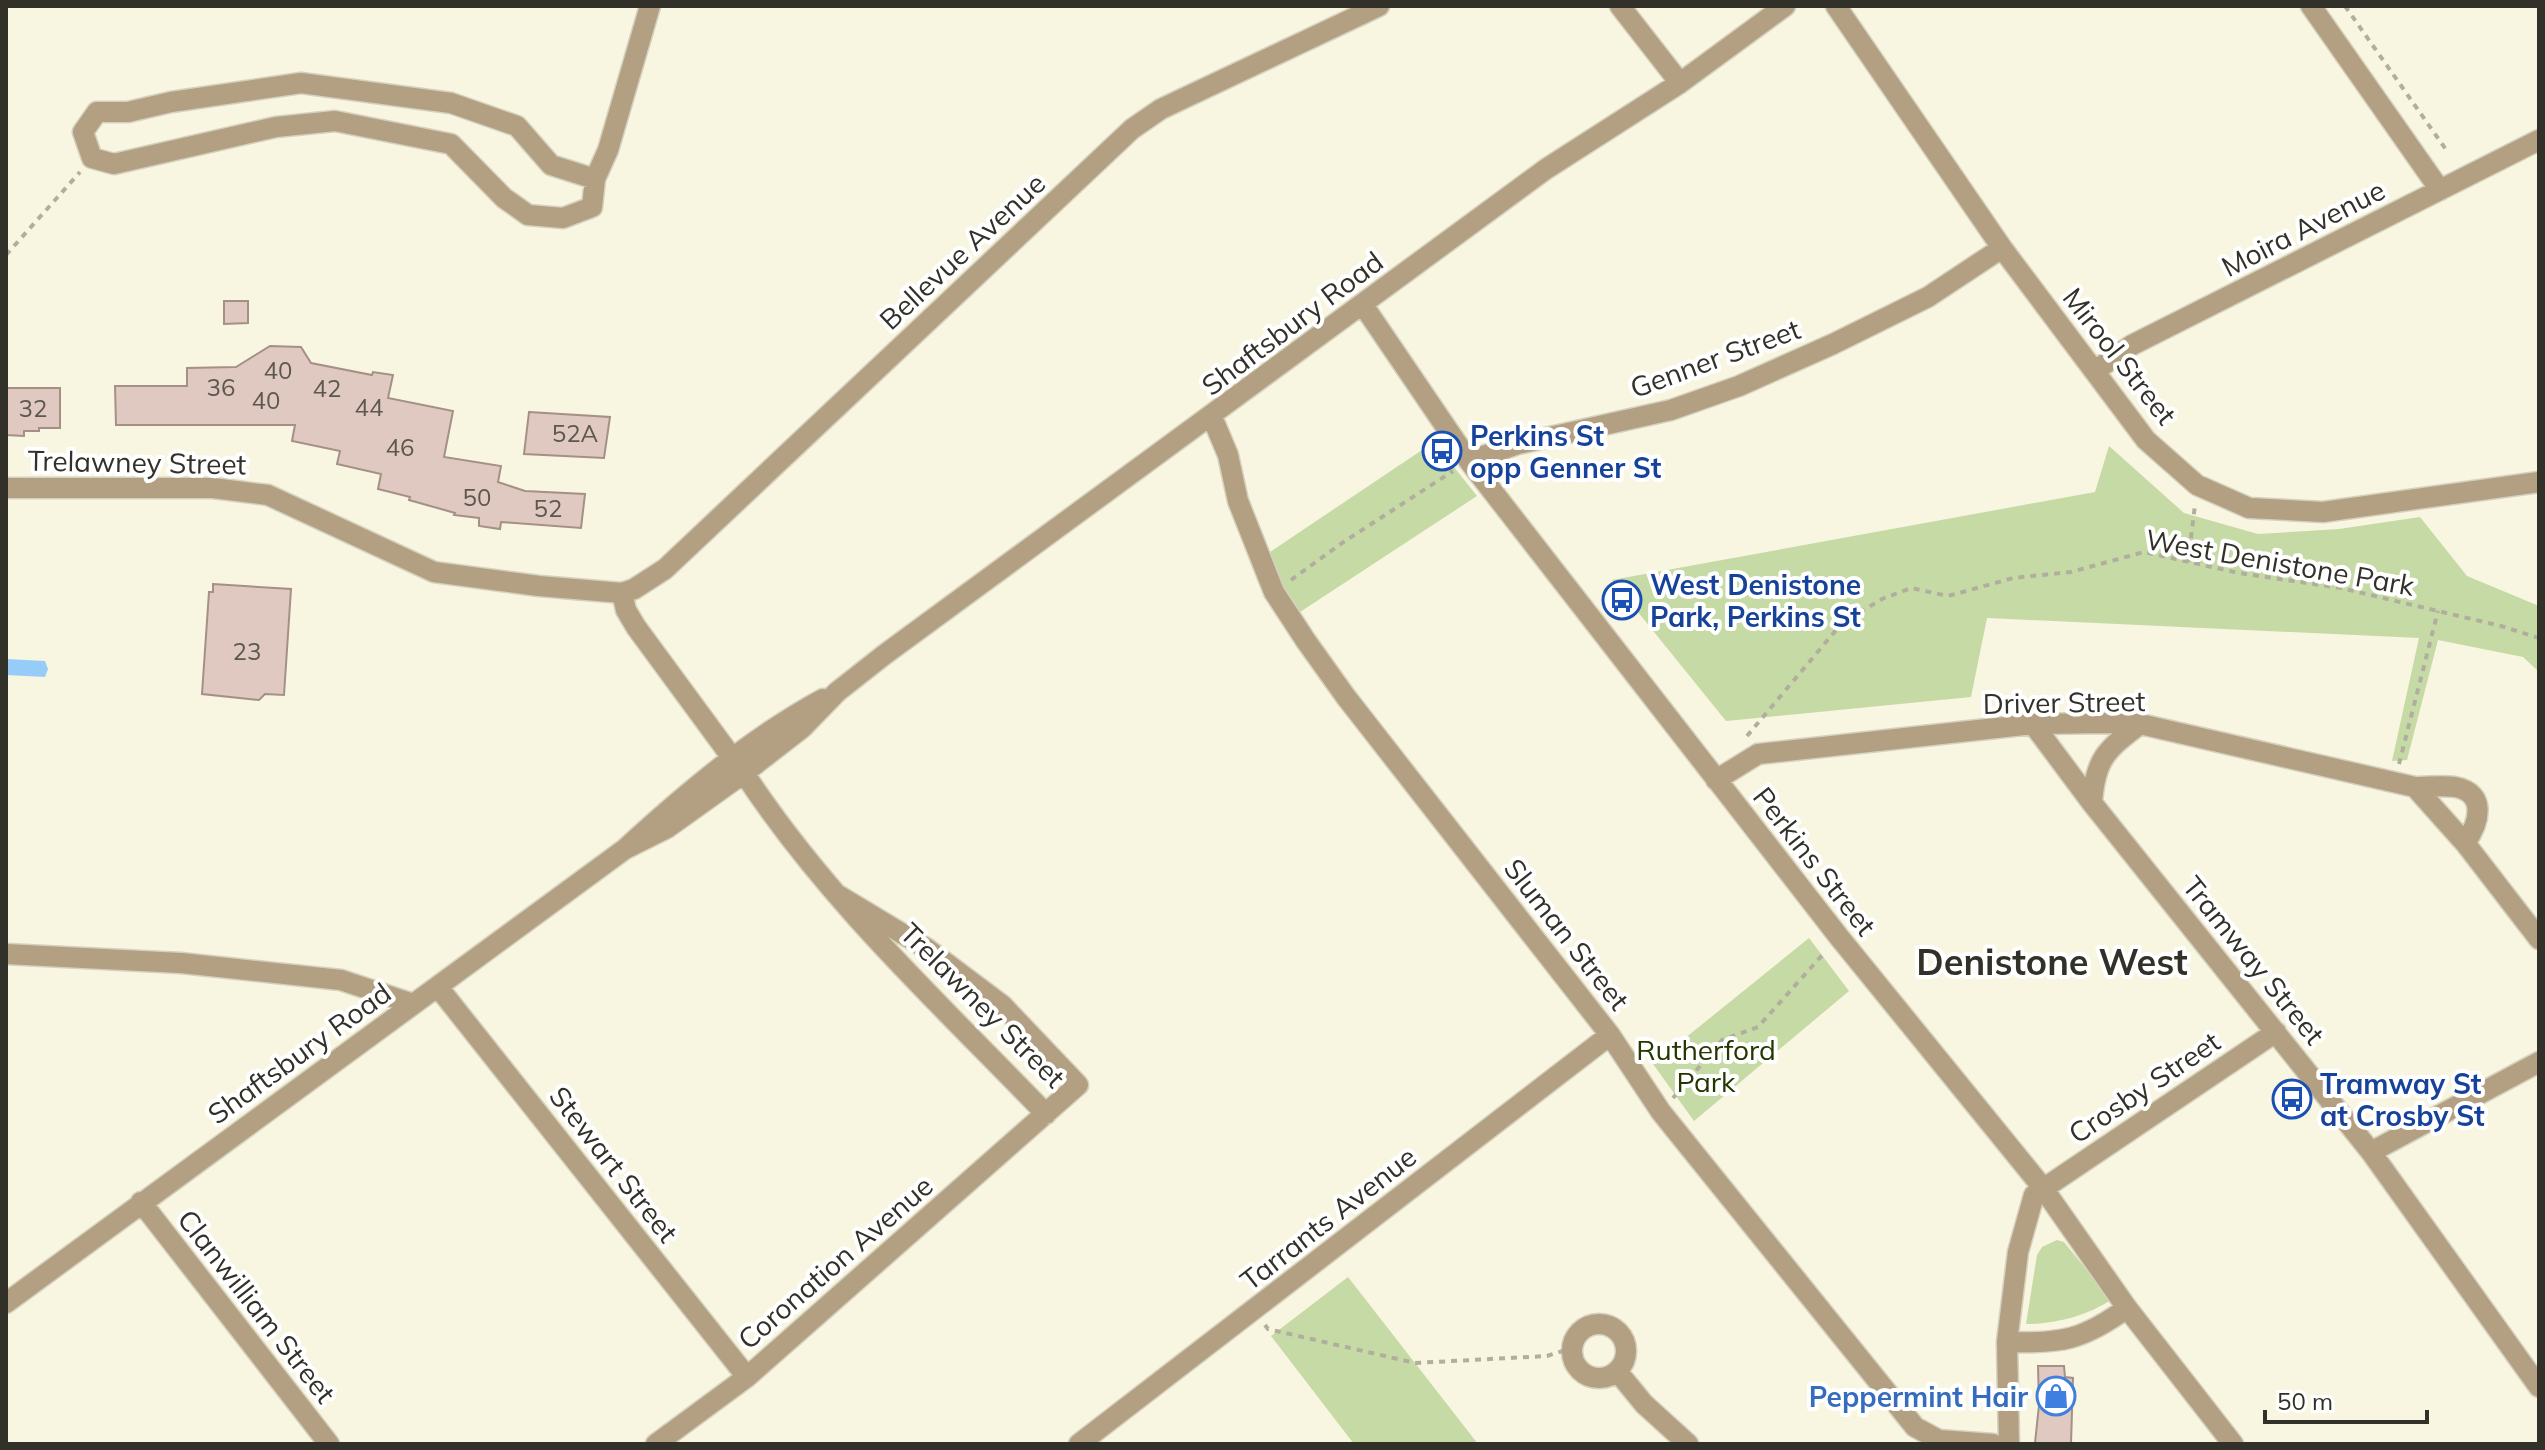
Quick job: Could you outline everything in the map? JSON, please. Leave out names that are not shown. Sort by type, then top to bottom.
[{"type":"street","points":[[595,179],[551,165],[517,126],[451,103],[301,83],[171,102],[128,112],[97,112],[83,132],[92,158],[114,164],[276,127],[335,121],[451,144],[504,198],[528,215],[563,218],[592,207],[595,179],[608,150],[650,6]]},
{"type":"street","name":"Bellevue Avenue","points":[[622,593],[665,569],[1132,129],[1161,109],[1379,6]]},
{"type":"street","points":[[1620,6],[1680,83]]},
{"type":"street","name":"Shaftsbury Road","points":[[6,1303],[625,849],[667,828],[739,766],[802,728],[837,692],[1546,169],[1680,83],[1785,6]]},
{"type":"street","name":"Mirool Street","points":[[1836,6],[2002,248],[2146,440],[2197,485],[2249,508],[2323,512],[2539,482]]},
{"type":"street","points":[[2311,6],[2440,190]]},
{"type":"street","name":"Moira Avenue","points":[[2096,370],[2132,345],[2539,140]]},
{"type":"street","name":"Genner Street","points":[[1469,461],[1518,444],[1671,410],[1739,386],[1928,297],[2002,248]]},
{"type":"street","name":"Perkins Street","points":[[1363,305],[1469,461],[1839,937],[2043,1188],[2127,1308],[2233,1444]]},
{"type":"street","name":"Sluman Street","points":[[1212,417],[1228,455],[1238,501],[1274,592],[1346,697],[1610,1035],[1661,1112],[1914,1436],[1993,1444]]},
{"type":"street","name":"Trelawney Street","points":[[6,488],[213,488],[249,491],[268,495],[434,572],[622,593],[626,610],[636,627],[775,819],[838,895],[859,920],[1046,1114],[1078,1085],[1002,1005],[926,948],[838,895]]},
{"type":"street","name":"Driver Street","points":[[1716,780],[1758,754],[2033,724],[2140,724],[2415,787],[2456,787],[2473,796],[2479,812],[2478,822],[2465,843]]},
{"type":"street","name":"Tramway Street","points":[[2033,724],[2092,803],[2371,1152],[2539,1387]]},
{"type":"street","points":[[2092,803],[2097,766],[2121,738],[2140,724]]},
{"type":"street","points":[[2415,787],[2465,843],[2539,939]]},
{"type":"street","points":[[6,954],[181,963],[341,980],[413,1004]]},
{"type":"street","name":"Stewart Street","points":[[438,987],[747,1377]]},
{"type":"street","name":"Crosby Street","points":[[2043,1188],[2276,1032]]},
{"type":"street","name":"Tarrants Avenue","points":[[1079,1444],[1610,1035]]},
{"type":"street","points":[[2371,1152],[2539,1062]]},
{"type":"street","name":"Coronation Avenue","points":[[656,1444],[747,1377],[1046,1114]]},
{"type":"street","points":[[2009,1444],[2007,1342],[2018,1252],[2034,1195],[2043,1188]]},
{"type":"street","name":"Clanwilliam Street","points":[[141,1202],[329,1444]]},
{"type":"street","points":[[2007,1342],[2076,1338],[2101,1327],[2127,1308]]},
{"type":"street","points":[[1607,1325],[1624,1340],[1624,1362],[1617,1371],[1606,1378],[1593,1378],[1581,1372],[1573,1361],[1572,1348],[1576,1336],[1585,1327],[1607,1325]]},
{"type":"street","points":[[1617,1371],[1644,1404],[1688,1444]]},
{"type":"path","points":[[2345,6],[2447,151]]},
{"type":"path","points":[[6,255],[92,158]]},
{"type":"path","points":[[1274,592],[1342,543],[1469,461]]},
{"type":"path","points":[[2188,562],[2197,485]]},
{"type":"path","name":"West Denistone Park","points":[[1739,747],[1842,623],[1882,599],[1911,588],[1948,596],[2013,578],[2071,572],[2144,552],[2239,573],[2341,588],[2539,638]]},
{"type":"path","points":[[2395,782],[2438,611]]},
{"type":"path","points":[[1661,1112],[1722,1040],[1758,1027],[1839,937]]},
{"type":"path","points":[[1252,1312],[1268,1329],[1415,1363],[1547,1356],[1572,1348]]},
{"type":"green space","points":[[1434,442],[1477,496],[1300,612],[1264,556]]},
{"type":"green space","points":[[2109,446],[2184,513],[2258,534],[2339,529],[2420,517],[2467,576],[2539,606],[2539,672],[2523,657],[2438,640],[2407,760],[2392,761],[2419,638],[1987,618],[1971,697],[1726,721],[1612,580],[2095,492]]},
{"type":"green space","name":"Rutherford Park","points":[[1809,938],[1849,991],[1694,1121],[1653,1064]]},
{"type":"green space","points":[[2057,1240],[2064,1242],[2111,1300],[2070,1318],[2026,1324],[2037,1255],[2042,1247]]},
{"type":"green space","points":[[1348,1277],[1478,1444],[1354,1444],[1271,1336]]},
{"type":"water","points":[[6,659],[45,661],[48,669],[45,677],[6,675]]},
{"type":"building","points":[[224,301],[248,301],[248,323],[224,324]]},
{"type":"building","points":[[270,346],[301,347],[311,363],[372,375],[373,372],[393,375],[388,398],[453,411],[444,457],[501,466],[498,482],[525,491],[585,494],[581,528],[501,522],[500,529],[479,526],[479,518],[454,515],[409,500],[410,497],[378,489],[381,474],[337,464],[340,451],[292,441],[295,425],[116,425],[115,386],[187,386],[187,368],[236,367]]},
{"type":"building","points":[[6,388],[60,388],[60,428],[24,431],[24,436],[6,435]]},
{"type":"building","points":[[529,412],[610,417],[604,458],[524,454]]},
{"type":"building","points":[[213,584],[291,589],[284,695],[265,694],[259,700],[202,694],[209,592],[213,592]]},
{"type":"building","points":[[2038,1366],[2064,1366],[2065,1377],[2073,1378],[2071,1444],[2035,1443],[2039,1405]]},
{"type":"place","name":"Perkins St opp Genner St","points":[[1442,451]]},
{"type":"place","name":"West Denistone Park, Perkins St","points":[[1622,600]]},
{"type":"place","name":"Tramway St at Crosby St","points":[[2292,1099]]},
{"type":"place","name":"Peppermint Hair","points":[[2056,1396]]},
{"type":"district","name":"Denistone West","points":[[2052,961]]}]
